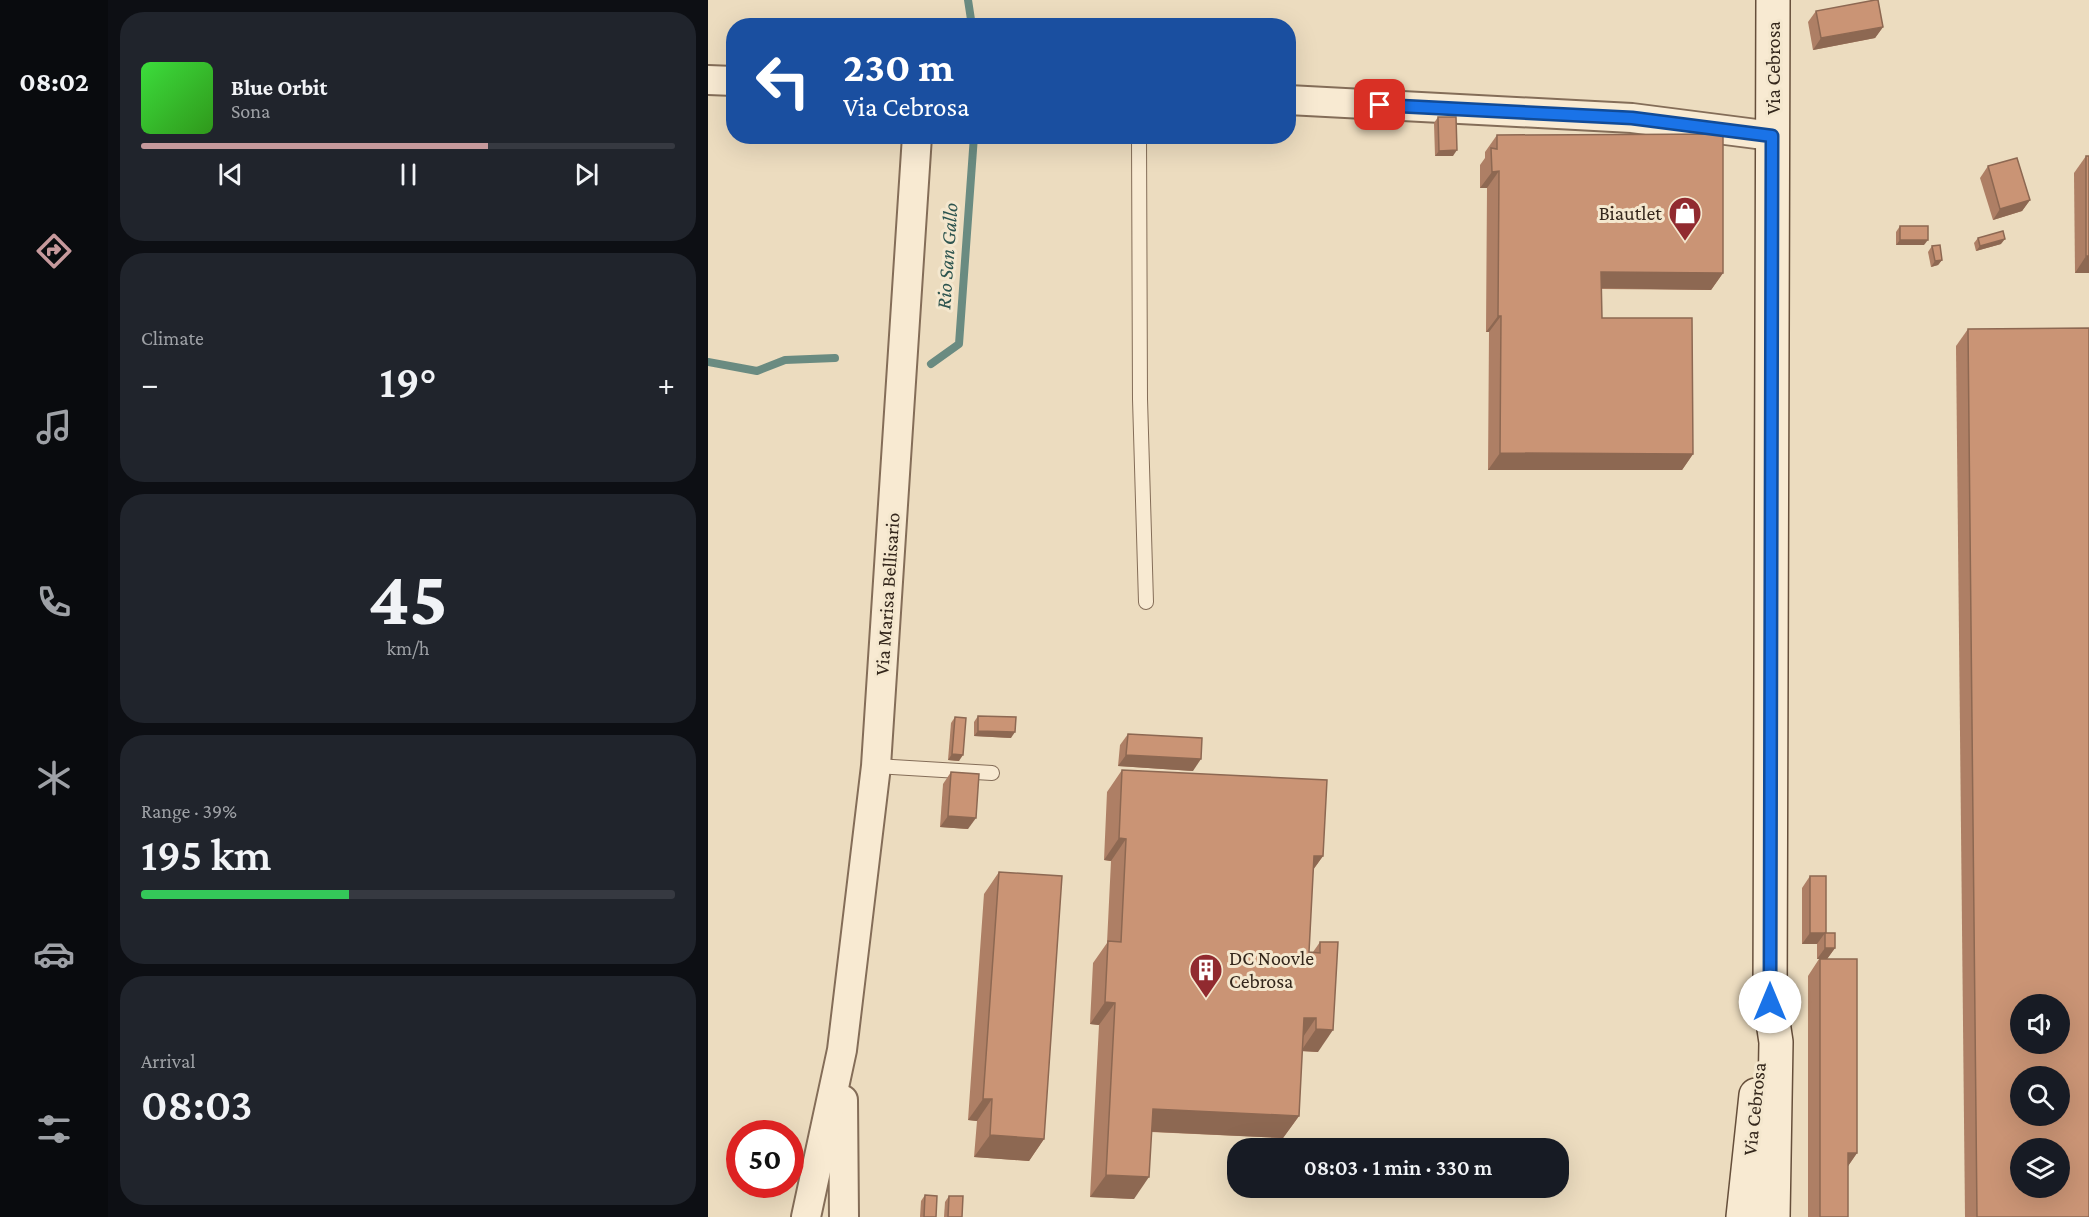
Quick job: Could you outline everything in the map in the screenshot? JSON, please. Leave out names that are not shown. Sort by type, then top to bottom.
[{"type":"main road","name":"Via Cebrosa","points":[[1773,0],[1770,1002],[1776,1042],[1773,1217]]},
{"type":"main road","name":"Via Cebrosa","points":[[1743,1217],[1761,1042],[1770,1002]]},
{"type":"street","points":[[708,80],[726,81]]},
{"type":"street","name":"Via Cebrosa","points":[[1296,100],[1632,118],[1772,136]]},
{"type":"street","name":"Via Marisa Bellisario","points":[[806,1217],[842,1050],[876,766],[916,144]]},
{"type":"street","name":"Via Marisa Bellisario","points":[[842,1050],[844,1217]]},
{"type":"lane","points":[[1139,144],[1140,399],[1146,602]]},
{"type":"lane","points":[[876,766],[992,773]]},
{"type":"building","points":[[1878,0],[1883,27],[1821,38],[1816,11]]},
{"type":"building","points":[[1438,117],[1456,117],[1457,150],[1439,151]]},
{"type":"building","points":[[1723,134],[1723,273],[1601,272],[1602,318],[1692,318],[1693,454],[1500,453],[1499,171],[1492,172],[1491,148],[1497,149],[1497,135]]},
{"type":"building","points":[[2086,156],[2089,156],[2089,256],[2086,256]]},
{"type":"building","points":[[2017,158],[2030,200],[2000,209],[1988,166]]},
{"type":"building","points":[[1900,226],[1928,226],[1928,240],[1900,240]]},
{"type":"building","points":[[2003,231],[2005,239],[1980,246],[1978,238]]},
{"type":"building","points":[[1940,245],[1942,260],[1935,261],[1932,246]]},
{"type":"building","points":[[2089,328],[2089,1217],[1977,1217],[1968,329]]},
{"type":"building","points":[[978,716],[1016,717],[1015,732],[978,731]]},
{"type":"building","points":[[955,717],[966,718],[963,755],[952,754]]},
{"type":"building","points":[[1128,734],[1202,738],[1201,759],[1126,755]]},
{"type":"building","name":"DC Noovle Cebrosa","points":[[1122,770],[1327,780],[1323,856],[1314,856],[1309,952],[1320,953],[1320,942],[1338,942],[1333,1030],[1316,1029],[1316,1018],[1304,1018],[1299,1116],[1153,1109],[1149,1177],[1106,1175],[1115,1003],[1105,1002],[1108,941],[1121,942],[1126,839],[1119,838]]},
{"type":"building","points":[[951,772],[979,774],[976,818],[948,816]]},
{"type":"building","points":[[999,872],[1062,876],[1044,1139],[990,1135],[992,1099],[983,1099]]},
{"type":"building","points":[[1810,876],[1826,876],[1826,933],[1810,933]]},
{"type":"building","points":[[1825,933],[1835,933],[1835,948],[1825,948]]},
{"type":"building","points":[[1820,959],[1857,959],[1857,1153],[1848,1153],[1848,1217],[1820,1217]]},
{"type":"building","points":[[925,1195],[937,1196],[936,1217],[924,1217]]},
{"type":"building","points":[[949,1196],[963,1196],[962,1217],[948,1217]]},
{"type":"waterway","name":"Rio San Gallo","points":[[968,0],[971,18]]},
{"type":"waterway","name":"Rio San Gallo","points":[[931,364],[959,344],[973,144]]},
{"type":"waterway","name":"Rio San Gallo","points":[[708,362],[757,371],[785,360],[835,358]]},
{"type":"place","name":"Biautlet","points":[[1685,242]]},
{"type":"place","name":"DC Noovle Cebrosa","points":[[1206,999]]},
{"type":"route","points":[[1380,105],[1632,118],[1772,136],[1770,1002]]}]
